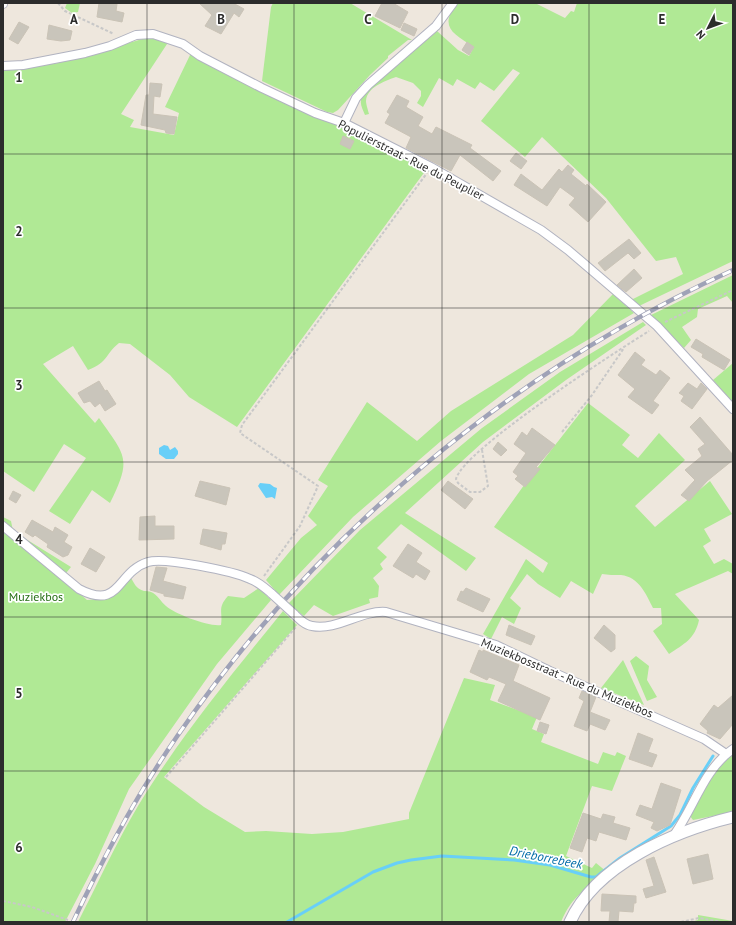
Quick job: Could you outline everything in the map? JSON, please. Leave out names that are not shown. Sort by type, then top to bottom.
[{"type":"main road","points":[[570,922],[582,901],[614,871],[638,854],[674,835],[733,817]]},
{"type":"street","points":[[344,123],[356,98],[368,85],[436,26],[452,3]]},
{"type":"street","name":"Populierstraat - Rue du Peuplier","points":[[3,66],[23,65],[85,53],[110,46],[136,35],[154,34],[170,39],[302,107],[344,123],[431,167],[541,230],[568,250],[657,326],[733,409]]},
{"type":"street","points":[[3,526],[79,589],[93,596],[108,594],[136,568],[150,561],[182,564],[232,573],[258,583]]},
{"type":"street","name":"Muziekbosstraat - Rue du Muziekbos","points":[[258,583],[301,620],[312,626],[324,626],[367,613],[386,612],[496,644],[550,671],[704,739],[726,754]]},
{"type":"street","points":[[674,835],[685,819],[709,774],[726,754],[733,749]]},
{"type":"path","points":[[58,3],[65,10],[123,40]]},
{"type":"path","points":[[258,583],[270,570],[300,526],[318,486],[240,433],[242,425],[428,172]]},
{"type":"path","points":[[482,450],[488,486],[480,492],[470,492],[458,483],[458,474],[461,469],[482,450],[563,387],[657,326],[733,290]]},
{"type":"path","points":[[562,432],[592,396],[624,347]]},
{"type":"path","points":[[166,777],[301,620]]},
{"type":"path","points":[[3,901],[32,907],[67,920]]},
{"type":"path","points":[[681,922],[699,918],[722,922]]},
{"type":"green space","points":[[67,3],[80,3],[78,12],[72,13],[65,8]]},
{"type":"green space","points":[[273,3],[350,3],[412,40],[408,40],[388,56],[388,58],[338,110],[333,113],[327,112],[262,81],[271,7]]},
{"type":"green space","points":[[457,3],[535,3],[565,18],[571,11],[574,12],[577,3],[733,3],[733,261],[639,306],[631,300],[683,274],[676,257],[656,261],[606,198],[542,137],[525,157],[481,121],[520,73],[513,69],[494,91],[480,82],[475,89],[457,79],[453,86],[439,78],[423,107],[417,103],[421,96],[421,91],[413,83],[396,77],[373,88],[367,96],[366,101],[369,114],[365,115],[361,100],[365,93],[373,84],[437,31],[458,50],[469,56],[474,47],[450,29],[449,18]]},
{"type":"green space","points":[[146,38],[169,41],[121,114],[134,120],[130,127],[174,135],[179,113],[165,107],[191,53],[426,170],[237,427],[189,397],[170,375],[130,344],[119,343],[100,364],[88,370],[73,346],[43,364],[95,423],[99,418],[115,441],[123,458],[121,476],[110,503],[92,490],[70,524],[49,511],[86,458],[64,444],[34,492],[3,471],[3,70],[58,63]]},
{"type":"green space","points":[[733,275],[733,303],[727,296],[698,309],[697,317],[682,327],[691,340],[684,348],[651,315]]},
{"type":"green space","points":[[613,294],[634,313],[529,374],[441,441],[353,517],[279,595],[266,580],[301,538],[317,525],[308,516],[328,486],[318,480],[367,402],[417,441],[451,411],[573,335]]},
{"type":"green space","points":[[643,322],[646,325],[566,380],[483,442],[405,513],[476,558],[466,571],[401,524],[377,548],[387,557],[380,564],[383,569],[373,578],[379,586],[378,597],[369,599],[370,603],[333,616],[314,605],[304,616],[288,604],[360,530],[482,428],[560,372]]},
{"type":"green space","points":[[733,363],[733,403],[713,380]]},
{"type":"green space","points":[[588,403],[630,435],[622,445],[638,458],[659,433],[685,460],[635,506],[655,527],[710,481],[732,514],[704,529],[711,541],[703,546],[714,564],[724,559],[733,564],[733,574],[728,571],[675,594],[699,620],[692,636],[684,644],[669,654],[653,631],[662,624],[661,608],[653,608],[641,587],[633,579],[621,575],[602,574],[593,594],[571,581],[560,598],[538,584],[527,574],[510,598],[521,608],[514,624],[502,617],[491,639],[483,634],[526,559],[543,573],[548,563],[494,527],[527,481]]},
{"type":"green space","name":"Muziekbos","points":[[3,517],[11,521],[13,531],[71,567],[62,578],[87,600],[101,598],[111,594],[130,576],[139,589],[153,593],[170,609],[177,613],[209,624],[221,625],[221,607],[228,596],[244,598],[259,588],[271,600],[217,664],[129,789],[95,864],[65,922],[3,922]]},
{"type":"green space","points":[[283,611],[297,625],[164,777],[204,807],[245,832],[266,831],[312,834],[343,832],[409,819],[409,813],[464,678],[495,685],[490,700],[537,717],[532,729],[544,734],[541,742],[598,764],[603,752],[615,756],[617,752],[626,756],[612,791],[592,786],[566,856],[592,868],[596,863],[607,872],[575,899],[561,922],[78,922],[122,834],[154,780],[207,706]]},
{"type":"green space","points":[[636,656],[649,666],[647,680],[657,697],[647,701],[630,661]]},
{"type":"green space","points":[[623,660],[625,664],[644,705],[601,688]]},
{"type":"green space","points":[[733,754],[733,812],[693,820],[690,816],[704,791],[714,775]]},
{"type":"green space","points":[[698,915],[733,922],[690,922],[698,920]]},
{"type":"water","points":[[164,445],[168,446],[170,450],[175,447],[178,451],[178,454],[174,459],[166,459],[159,454],[159,448]]},
{"type":"water","points":[[260,483],[270,484],[277,488],[275,499],[272,497],[266,498],[258,486]]},
{"type":"building","points":[[99,3],[117,4],[116,11],[124,13],[122,22],[97,17]]},
{"type":"building","points":[[199,3],[233,3],[244,9],[239,17],[234,13],[221,34],[205,26],[212,15]]},
{"type":"building","points":[[382,3],[393,3],[408,12],[400,28],[375,16]]},
{"type":"building","points":[[19,22],[29,27],[18,44],[9,39]]},
{"type":"building","points":[[404,23],[417,29],[414,36],[401,30]]},
{"type":"building","points":[[49,25],[72,31],[70,40],[61,41],[47,39]]},
{"type":"building","points":[[467,42],[474,47],[469,55],[462,50]]},
{"type":"building","points":[[150,83],[162,84],[160,97],[154,96],[153,114],[177,117],[174,134],[166,133],[165,130],[141,125],[146,95],[149,95]]},
{"type":"building","points":[[397,95],[409,101],[406,107],[423,117],[418,126],[432,134],[436,127],[472,145],[470,148],[501,171],[493,181],[460,155],[451,171],[406,148],[411,137],[385,123],[390,114],[387,112]]},
{"type":"building","points":[[343,136],[354,141],[350,149],[340,144]]},
{"type":"building","points":[[516,153],[527,161],[521,169],[510,161]]},
{"type":"building","points":[[568,165],[574,170],[571,174],[586,186],[587,184],[606,202],[588,222],[569,205],[575,198],[560,187],[547,206],[514,185],[521,174],[542,190],[559,169],[562,172]]},
{"type":"building","points":[[629,239],[641,253],[634,259],[628,253],[605,271],[598,263]]},
{"type":"building","points":[[634,269],[642,278],[626,292],[617,285]]},
{"type":"building","points":[[696,339],[730,360],[724,370],[702,357],[703,354],[691,347]]},
{"type":"building","points":[[635,352],[645,360],[641,365],[656,375],[660,370],[670,378],[653,401],[659,405],[652,414],[628,397],[635,389],[618,375]]},
{"type":"building","points":[[99,381],[116,404],[105,411],[100,403],[95,407],[90,401],[84,403],[78,393]]},
{"type":"building","points":[[688,383],[697,389],[701,383],[707,389],[692,409],[681,401],[684,396],[679,393]]},
{"type":"building","points":[[700,417],[733,455],[733,460],[707,481],[689,501],[681,495],[695,480],[685,470],[702,456],[698,449],[705,444],[690,427]]},
{"type":"building","points":[[532,428],[555,445],[536,467],[540,469],[525,487],[515,479],[518,476],[513,472],[526,453],[514,444],[522,432],[527,436]]},
{"type":"building","points":[[498,442],[507,450],[501,456],[493,449]]},
{"type":"building","points":[[200,481],[230,488],[226,505],[195,496]]},
{"type":"building","points":[[448,481],[473,499],[465,509],[441,490]]},
{"type":"building","points":[[13,491],[21,495],[16,503],[9,499]]},
{"type":"building","points":[[155,516],[155,526],[174,526],[174,539],[139,540],[140,517]]},
{"type":"building","points":[[32,520],[53,532],[55,527],[68,535],[64,542],[72,547],[68,555],[63,557],[47,547],[48,544],[35,535],[33,537],[25,532]]},
{"type":"building","points":[[203,529],[227,533],[225,544],[222,544],[221,550],[200,544]]},
{"type":"building","points":[[408,544],[422,553],[416,562],[430,571],[425,580],[416,574],[413,578],[393,566]]},
{"type":"building","points":[[90,548],[105,557],[96,572],[81,564]]},
{"type":"building","points":[[156,567],[167,568],[163,581],[186,587],[183,599],[164,596],[164,594],[150,590]]},
{"type":"building","points":[[466,588],[490,599],[483,612],[457,600],[461,591],[463,592]]},
{"type":"building","points":[[509,625],[535,636],[531,645],[506,635]]},
{"type":"building","points":[[604,625],[615,635],[615,649],[611,652],[594,638]]},
{"type":"building","points":[[479,650],[483,652],[483,650],[519,665],[513,681],[550,698],[540,720],[498,701],[506,684],[489,677],[487,680],[470,672]]},
{"type":"building","points":[[582,691],[596,697],[590,712],[610,720],[605,730],[590,724],[587,731],[574,726],[584,701],[579,698]]},
{"type":"building","points":[[733,695],[733,724],[720,739],[707,733],[708,731],[700,724],[714,705],[718,708]]},
{"type":"building","points":[[540,722],[549,725],[546,734],[537,731]]},
{"type":"building","points":[[638,733],[653,739],[648,752],[657,755],[652,767],[629,759]]},
{"type":"building","points":[[661,783],[681,790],[670,825],[657,831],[651,828],[654,822],[636,815],[640,805],[652,809]]},
{"type":"building","points":[[583,813],[601,819],[603,814],[615,817],[613,823],[630,828],[626,840],[599,832],[596,841],[587,838],[582,852],[570,848]]},
{"type":"building","points":[[708,854],[713,879],[693,884],[687,859]]},
{"type":"building","points":[[654,857],[666,892],[646,898],[643,889],[654,886],[646,860]]},
{"type":"building","points":[[602,894],[636,896],[636,903],[634,903],[633,912],[619,911],[618,922],[609,922],[610,911],[601,911]]},
{"type":"waterway","name":"Drieborrebeek","points":[[287,922],[373,872],[397,863],[411,860],[442,856],[514,860],[550,865],[591,877],[596,877],[620,858],[671,826],[680,815],[693,788],[713,756]]},
{"type":"railway","points":[[73,922],[121,827],[178,735],[232,662],[292,592],[356,527],[424,465],[496,409],[572,357],[651,311],[733,270]]}]
